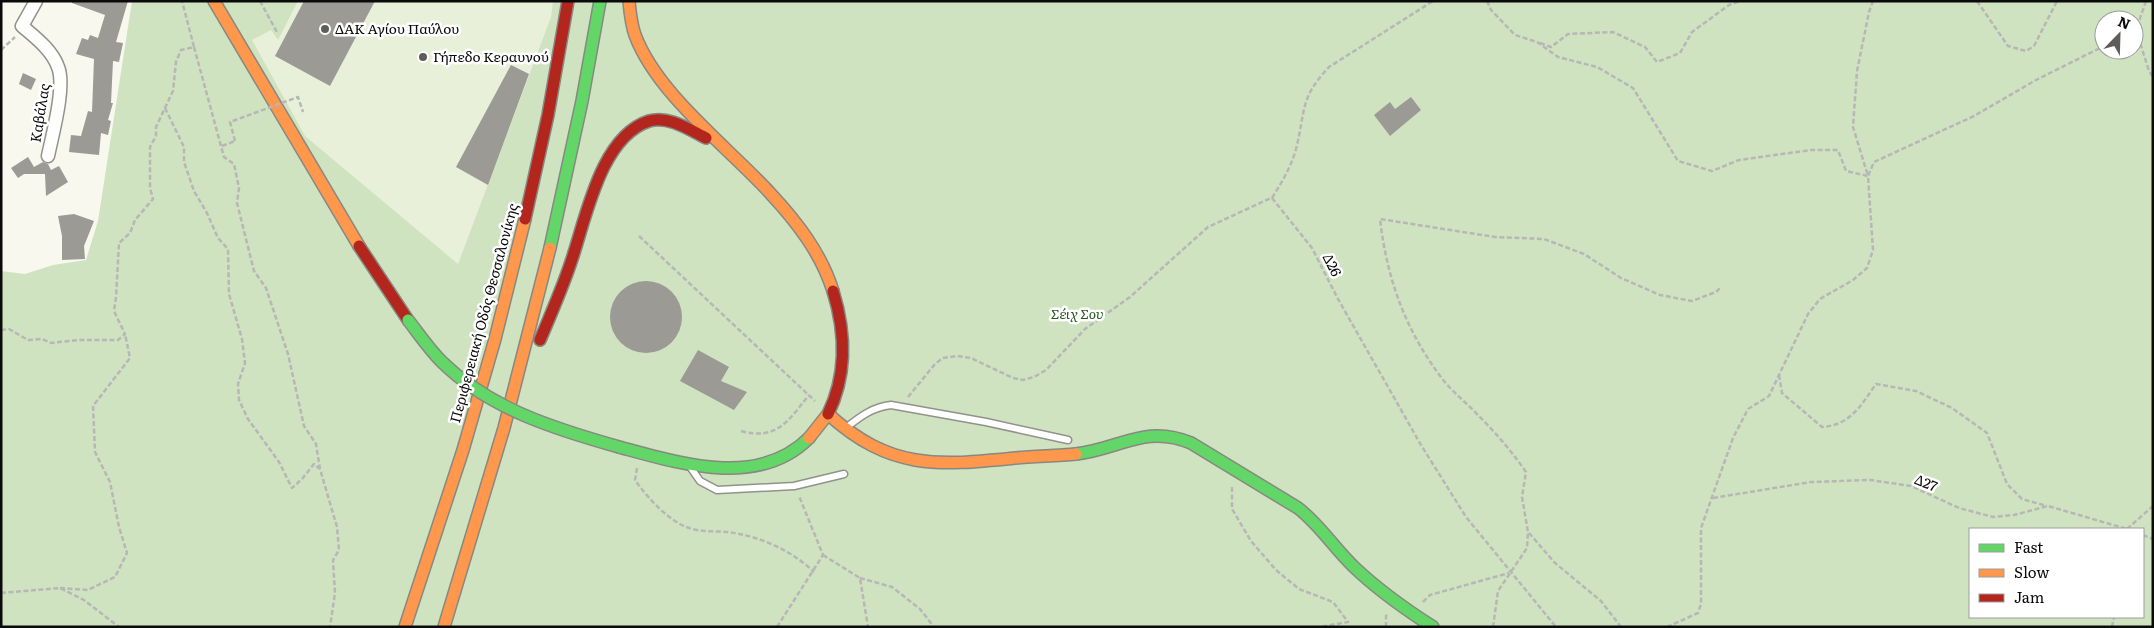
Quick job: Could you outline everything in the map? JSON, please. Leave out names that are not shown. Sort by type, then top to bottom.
[{"type":"main road","points":[[214,1],[343,222],[408,320],[441,361],[486,397],[523,416],[558,429],[639,453],[689,465],[722,469],[754,466],[769,462],[804,442],[834,404],[844,353],[839,314],[825,268],[811,244],[793,220],[662,81],[636,37],[632,26],[629,1]]},
{"type":"main road","name":"Περιφερειακή Οδός Θεσσαλονίκης","points":[[405,627],[462,452],[503,310],[542,148],[568,1]]},
{"type":"main road","points":[[444,627],[512,400],[559,210],[600,1]]},
{"type":"main road","points":[[512,400],[532,359],[572,259],[599,177],[618,140],[630,129],[641,123],[654,120],[669,121],[701,134],[737,160]]},
{"type":"main road","points":[[828,414],[844,430],[886,452],[920,461],[950,464],[1091,452],[1142,436],[1162,434],[1185,440],[1255,484],[1285,499],[1307,515],[1345,558],[1415,615],[1433,627]]},
{"type":"street","points":[[22,26],[36,1]]},
{"type":"street","name":"Καβάλας","points":[[22,26],[44,46],[55,60],[60,73],[59,97],[48,156]]},
{"type":"lane","points":[[844,430],[867,412],[881,406],[891,405],[986,422],[1068,440]]},
{"type":"lane","points":[[689,465],[700,481],[717,490],[794,486],[844,474]]},
{"type":"path","points":[[182,1],[224,157],[234,164],[238,188],[237,203],[254,271],[266,288],[288,354],[304,426],[316,444],[320,469],[337,527],[339,550],[333,560],[335,593],[330,627]]},
{"type":"path","points":[[260,1],[278,34]]},
{"type":"path","points":[[910,393],[935,364],[943,358],[957,356],[971,358],[1012,378],[1023,380],[1034,378],[1046,370],[1085,329],[1130,297],[1208,227],[1272,198],[1289,171],[1296,149],[1306,100],[1319,79],[1330,67],[1433,1]]},
{"type":"path","points":[[1487,1],[1491,10],[1515,35],[1552,47],[1568,34],[1613,32],[1645,47],[1657,62],[1680,53],[1692,32],[1729,5],[1740,1]]},
{"type":"path","points":[[1667,627],[1698,613],[1701,604],[1700,528],[1713,498],[1733,438],[1748,409],[1769,396],[1808,314],[1820,300],[1853,280],[1867,268],[1873,250],[1868,176],[1853,127],[1857,71],[1873,1]]},
{"type":"path","points":[[1977,1],[2008,46],[2026,51],[2034,46],[2057,1]]},
{"type":"path","points":[[1,50],[16,36],[22,26]]},
{"type":"path","points":[[1537,42],[1558,57],[1597,67],[1633,88],[1678,161],[1712,171],[1739,160],[1811,150],[1838,150],[1846,171],[1868,176]]},
{"type":"path","points":[[1,593],[60,588],[88,590],[114,577],[127,552],[119,527],[110,482],[95,452],[93,406],[130,358],[125,334],[114,311],[119,243],[130,233],[135,220],[153,199],[150,188],[150,147],[173,91],[176,62],[181,50],[194,47]]},
{"type":"path","points":[[1868,176],[1874,162],[1974,116],[2036,80],[2094,51]]},
{"type":"path","points":[[2144,56],[2153,77]]},
{"type":"path","points":[[2149,70],[2153,72]]},
{"type":"path","points":[[222,146],[235,142],[230,122],[298,97],[303,112]]},
{"type":"path","points":[[165,108],[184,147],[184,162],[194,191],[207,213],[218,238],[228,249],[229,294],[242,339],[244,363],[238,384],[239,400],[248,419],[280,462],[292,488],[314,464],[320,469]]},
{"type":"path","name":"Δ26","points":[[1272,198],[1312,248],[1338,299],[1421,445],[1466,517],[1556,627]]},
{"type":"path","points":[[1492,627],[1498,592],[1527,548],[1528,532],[1522,497],[1526,472],[1514,454],[1445,382],[1420,345],[1395,294],[1380,219],[1495,237],[1544,239],[1584,254],[1621,278],[1660,295],[1692,301],[1716,292],[1720,288]]},
{"type":"path","points":[[639,236],[828,414]]},
{"type":"path","points":[[1,330],[9,329],[28,340],[42,339],[51,344],[79,340],[118,340],[125,334]]},
{"type":"path","points":[[1779,375],[1782,393],[1822,427],[1836,426],[1856,412],[1876,384],[1916,391],[1952,408],[1987,433],[2007,484],[2022,499],[2124,528]]},
{"type":"path","points":[[742,431],[756,435],[772,432],[788,422],[809,396]]},
{"type":"path","points":[[639,453],[635,480],[645,494],[662,511],[689,528],[730,532],[765,542],[802,561],[814,572]]},
{"type":"path","points":[[1231,469],[1232,509],[1252,540],[1276,570],[1299,590],[1333,602],[1348,622],[1349,627]]},
{"type":"path","name":"Δ27","points":[[1713,498],[1811,482],[1870,480],[1911,486],[1959,508],[1993,517],[2014,515],[2048,506]]},
{"type":"path","points":[[794,486],[823,555],[860,578],[892,587],[920,609],[934,627]]},
{"type":"path","points":[[2128,528],[2153,506]]},
{"type":"path","points":[[1528,532],[1555,563],[1601,602],[1621,627]]},
{"type":"path","points":[[777,627],[814,572],[823,555]]},
{"type":"path","points":[[1415,615],[1418,606],[1430,595],[1510,573]]},
{"type":"path","points":[[860,578],[868,627]]},
{"type":"path","points":[[60,588],[84,600],[118,627]]},
{"type":"path","points":[[1319,627],[1348,622]]},
{"type":"green space","name":"Σέιχ Σου","points":[[132,1],[2153,1],[2153,627],[1,627],[1,271],[25,274],[53,265],[86,260],[98,221]]},
{"type":"green space","points":[[298,1],[553,1],[551,17],[458,264],[305,136],[252,40],[271,30],[278,40]]},
{"type":"building","points":[[72,1],[128,1],[116,42],[123,43],[119,62],[113,61],[111,103],[113,103],[108,120],[111,121],[108,135],[101,133],[99,155],[69,152],[71,135],[81,136],[88,111],[92,112],[94,59],[76,54],[82,38],[88,40],[90,35],[98,38],[105,15],[72,3]]},
{"type":"building","name":"ΔΑΚ Αγίου Παύλου","points":[[304,1],[375,1],[330,86],[275,56]]},
{"type":"building","points":[[511,65],[529,74],[488,185],[456,167]]},
{"type":"building","points":[[23,73],[36,79],[31,90],[19,84]]},
{"type":"building","points":[[1411,97],[1421,110],[1390,136],[1374,115],[1390,102],[1395,109]]},
{"type":"building","points":[[28,157],[34,167],[43,162],[48,164],[51,170],[59,166],[68,182],[46,196],[45,174],[24,174],[18,178],[11,168]]},
{"type":"building","points":[[74,214],[94,221],[84,246],[85,259],[62,260],[62,236],[58,216]]},
{"type":"building","points":[[646,281],[660,284],[672,291],[679,303],[682,317],[679,331],[672,343],[660,350],[646,353],[632,350],[620,343],[613,331],[610,317],[613,303],[620,291],[632,284]]},
{"type":"building","points":[[698,350],[729,367],[721,381],[747,392],[734,410],[680,381]]},
{"type":"traffic: fast","points":[[550,248],[582,101],[600,1]]},
{"type":"traffic: fast","points":[[408,320],[442,362],[481,393],[502,405],[548,425],[619,447]]},
{"type":"traffic: fast","points":[[1076,454],[1146,437],[1160,436],[1191,443],[1298,508],[1363,575],[1392,599],[1433,627]]},
{"type":"traffic: fast","points":[[619,447],[692,465],[717,468],[742,467],[766,463],[789,454],[809,438]]},
{"type":"traffic: slow","points":[[214,1],[359,246]]},
{"type":"traffic: slow","points":[[629,1],[635,35],[645,57],[659,78],[695,119],[753,175],[790,215],[815,251],[833,291]]},
{"type":"traffic: slow","points":[[405,627],[463,450],[495,339],[525,219]]},
{"type":"traffic: slow","points":[[444,627],[504,428],[550,248]]},
{"type":"traffic: slow","points":[[809,438],[828,414],[872,446],[894,455],[916,460],[962,462],[1076,454]]},
{"type":"traffic: jam","points":[[525,219],[548,115],[568,1]]},
{"type":"traffic: jam","points":[[540,340],[568,272],[597,181],[618,144],[632,130],[649,121],[656,120],[679,124],[706,138]]},
{"type":"traffic: jam","points":[[359,246],[408,320]]},
{"type":"traffic: jam","points":[[828,414],[839,384],[842,354],[840,322],[833,291]]},
{"type":"place","name":"ΔΑΚ Αγίου Παύλου","points":[[325,29]]},
{"type":"place","name":"Γήπεδο Κεραυνού","points":[[423,57]]}]
